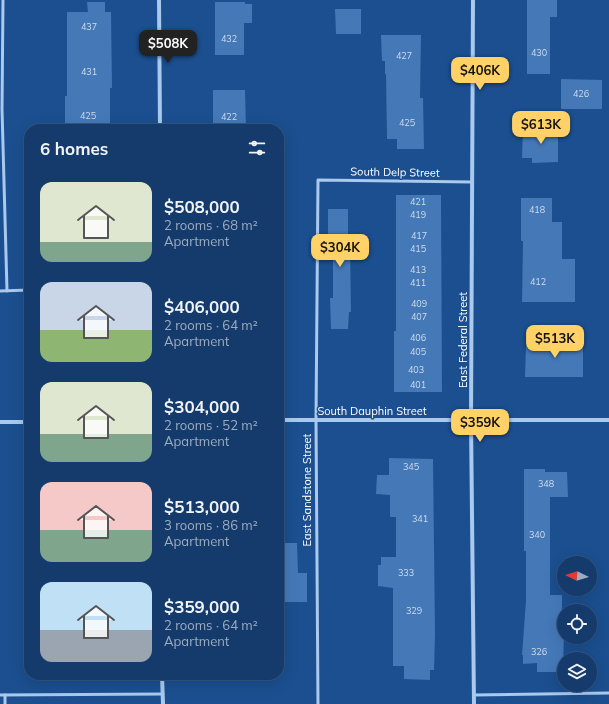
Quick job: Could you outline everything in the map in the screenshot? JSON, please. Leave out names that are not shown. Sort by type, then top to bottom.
[{"type":"street","points":[[159,0],[160,124]]},
{"type":"street","name":"East Federal Street","points":[[473,0],[471,420],[474,704]]},
{"type":"street","name":"South Dauphin Street","points":[[284,420],[609,420]]},
{"type":"street","points":[[0,422],[24,422]]},
{"type":"street","points":[[162,680],[162,704]]},
{"type":"lane","points":[[4,0],[2,109],[6,291]]},
{"type":"lane","name":"South Delp Street","points":[[318,180],[472,182]]},
{"type":"lane","name":"East Sandstone Street","points":[[318,180],[316,420],[318,704]]},
{"type":"lane","points":[[0,291],[24,290]]},
{"type":"lane","points":[[474,695],[609,693]]},
{"type":"lane","points":[[0,695],[162,694]]},
{"type":"lane","points":[[5,695],[6,704]]},
{"type":"building","points":[[527,0],[557,0],[557,17],[550,17],[550,74],[527,74]]},
{"type":"building","points":[[87,2],[105,2],[105,12],[111,12],[112,88],[110,88],[110,124],[65,124],[65,96],[67,96],[67,12],[88,12]]},
{"type":"building","points":[[215,2],[245,2],[245,4],[252,4],[252,23],[244,23],[244,55],[215,55]]},
{"type":"building","points":[[335,9],[361,9],[361,34],[336,34]]},
{"type":"building","points":[[381,35],[421,35],[420,98],[423,98],[424,149],[397,149],[397,139],[387,139],[386,74],[385,61],[382,61]]},
{"type":"building","points":[[561,79],[602,80],[602,109],[561,109]]},
{"type":"building","points":[[213,90],[245,90],[246,124],[213,124]]},
{"type":"building","points":[[523,129],[558,129],[558,162],[532,163],[532,158],[522,158]]},
{"type":"building","points":[[396,195],[441,195],[442,392],[394,392],[394,331],[396,331]]},
{"type":"building","points":[[521,198],[552,198],[552,222],[562,222],[562,259],[575,259],[575,302],[522,302],[523,241],[521,241]]},
{"type":"building","points":[[328,209],[348,209],[351,312],[349,312],[348,329],[331,329],[330,298],[333,298],[333,260],[328,259]]},
{"type":"building","points":[[546,337],[570,337],[570,346],[583,346],[583,377],[525,377],[526,346],[546,346]]},
{"type":"building","points":[[389,458],[433,459],[435,634],[434,670],[430,670],[430,680],[404,679],[404,666],[393,666],[393,588],[378,586],[378,565],[381,565],[381,557],[396,557],[396,517],[390,517],[390,495],[376,494],[377,475],[389,475]]},
{"type":"building","points":[[524,469],[545,469],[545,472],[567,472],[568,497],[550,497],[550,595],[562,596],[562,604],[557,604],[557,644],[564,644],[563,652],[557,652],[557,672],[537,672],[537,663],[523,664],[522,655],[526,601],[526,551],[524,551]]},
{"type":"building","points":[[284,543],[297,543],[298,573],[307,573],[307,602],[284,602]]}]
